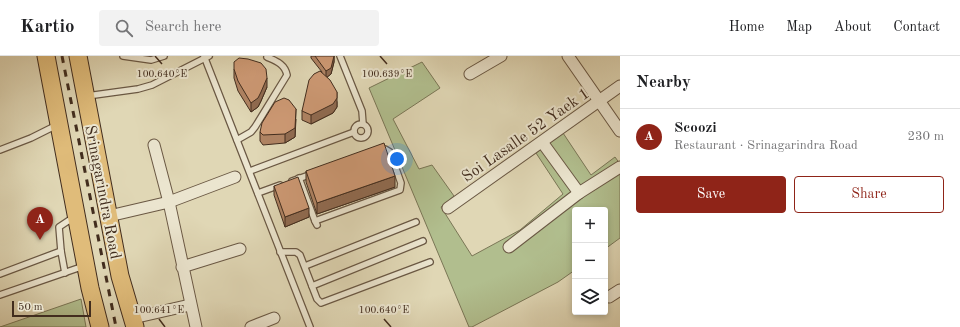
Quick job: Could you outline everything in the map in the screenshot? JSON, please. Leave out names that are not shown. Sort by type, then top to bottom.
[{"type":"main road","name":"Srinagarindra Road","points":[[46,56],[76,216],[100,327]]},
{"type":"main road","name":"Srinagarindra Road","points":[[79,57],[120,276],[134,322]]},
{"type":"street","points":[[470,74],[501,56]]},
{"type":"street","points":[[568,56],[620,131]]},
{"type":"street","name":"Soi Lasalle 52 Yaek 1","points":[[448,208],[620,86]]},
{"type":"street","points":[[542,142],[579,193]]},
{"type":"street","points":[[154,145],[169,202],[190,305],[196,327]]},
{"type":"street","points":[[509,247],[579,193],[620,167]]},
{"type":"street","points":[[109,216],[169,202],[234,177]]},
{"type":"street","points":[[182,267],[240,249]]},
{"type":"street","points":[[609,297],[620,290]]},
{"type":"street","points":[[134,322],[190,305]]},
{"type":"street","points":[[251,327],[274,318]]},
{"type":"lane","points":[[123,56],[151,60],[164,56]]},
{"type":"lane","points":[[340,56],[362,111],[363,124],[368,130],[366,136],[360,138],[354,132]]},
{"type":"lane","points":[[86,96],[138,89],[152,85],[206,57],[310,327]]},
{"type":"lane","points":[[237,140],[251,132],[255,127],[287,75],[284,67],[267,58]]},
{"type":"lane","points":[[0,150],[31,138],[59,124]]},
{"type":"lane","points":[[354,132],[356,126],[363,124]]},
{"type":"lane","points":[[250,171],[354,132]]},
{"type":"lane","points":[[299,178],[316,223],[400,190],[401,183],[390,152],[383,149],[372,153]]},
{"type":"lane","points":[[258,194],[321,170]]},
{"type":"lane","points":[[65,272],[59,227],[76,216]]},
{"type":"lane","points":[[305,266],[416,222]]},
{"type":"lane","points":[[312,286],[423,241]]},
{"type":"lane","points":[[0,274],[61,251]]},
{"type":"lane","points":[[280,252],[298,253],[305,266],[318,301],[324,303],[430,262]]},
{"type":"lane","points":[[0,295],[86,265]]},
{"type":"green space","points":[[422,62],[440,88],[393,119],[419,169],[432,165],[454,196],[441,207],[472,256],[520,230],[563,194],[536,153],[563,133],[591,175],[615,157],[620,164],[620,238],[608,247],[608,207],[572,207],[572,272],[558,282],[472,327],[469,327],[369,88]]},
{"type":"green space","points":[[81,299],[86,327],[0,327]]},
{"type":"building","points":[[315,56],[334,56],[331,68],[326,71]]},
{"type":"building","points":[[239,58],[261,63],[266,69],[267,78],[261,92],[258,98],[251,103],[238,81],[234,69],[234,62]]},
{"type":"building","points":[[320,71],[330,80],[337,92],[337,98],[333,104],[311,115],[302,111],[309,80],[314,74]]},
{"type":"building","points":[[284,98],[289,100],[296,109],[295,128],[285,134],[263,135],[260,132],[262,123],[275,102]]},
{"type":"building","points":[[384,143],[395,176],[317,203],[306,171]]},
{"type":"building","points":[[298,177],[309,208],[285,217],[274,186]]},
{"type":"railway","points":[[62,56],[116,327]]},
{"type":"place","name":"Scoozi","points":[[40,240]]}]
